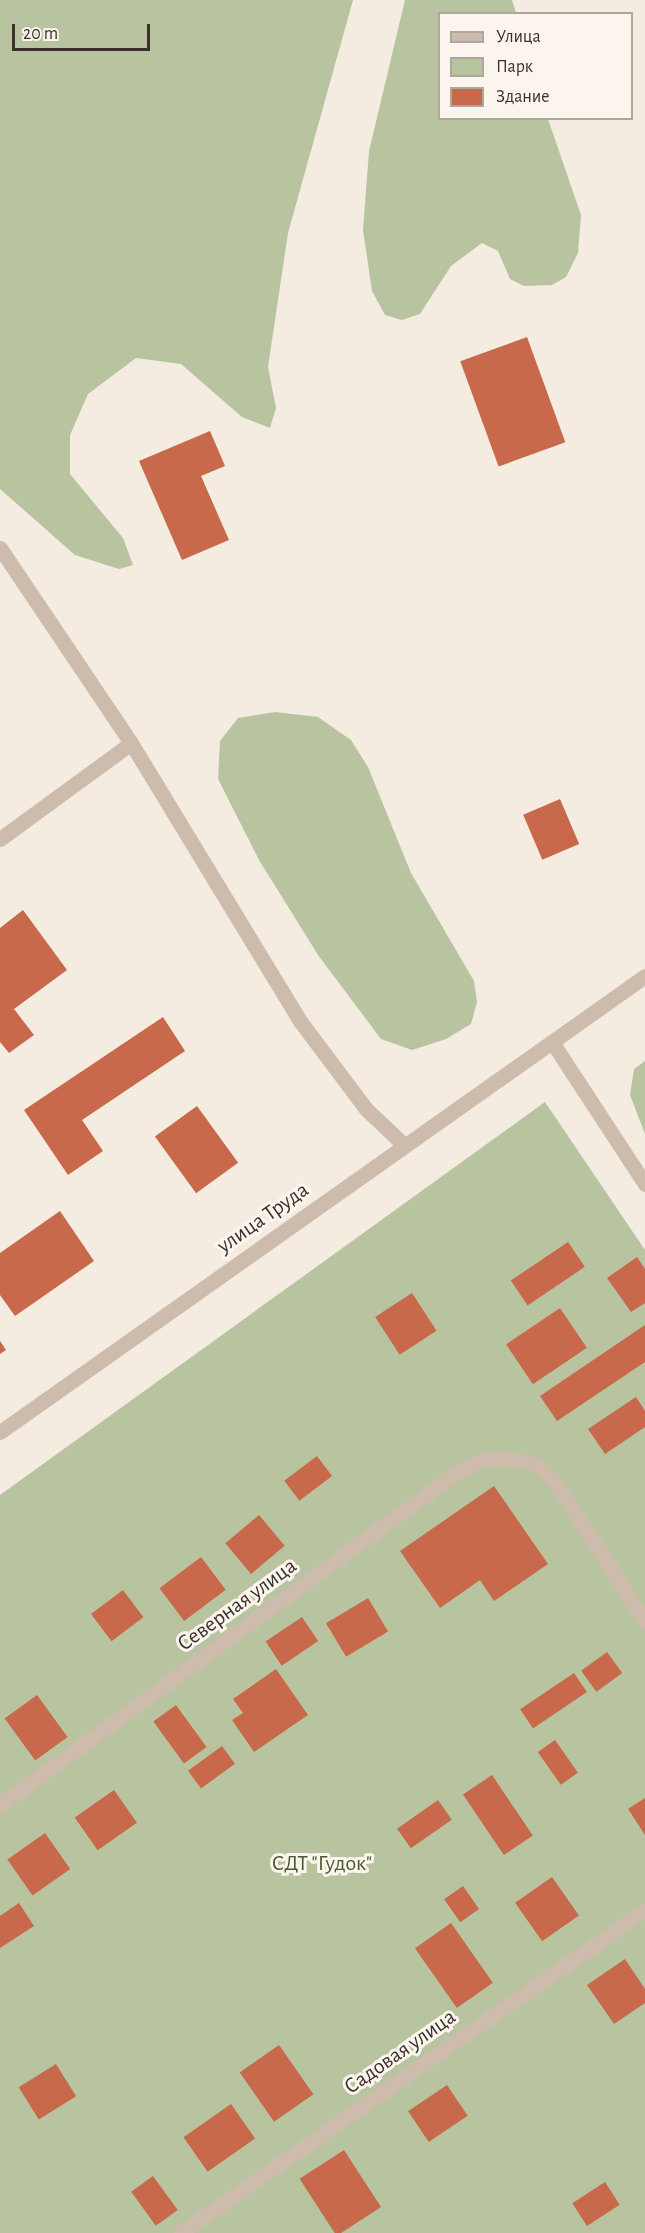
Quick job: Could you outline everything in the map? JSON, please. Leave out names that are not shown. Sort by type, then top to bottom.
[{"type":"street","points":[[0,548],[132,743],[300,1021],[366,1109],[404,1145]]},
{"type":"street","points":[[0,839],[132,743]]},
{"type":"street","name":"улица Труда","points":[[0,1432],[645,976]]},
{"type":"street","points":[[552,1042],[645,1184]]},
{"type":"street","name":"Северная улица","points":[[0,1805],[456,1473],[483,1460],[508,1458],[537,1465],[555,1482],[645,1621]]},
{"type":"street","name":"Садовая улица","points":[[180,2233],[645,1910]]},
{"type":"green space","points":[[0,0],[353,0],[288,233],[268,367],[276,408],[270,428],[242,417],[181,364],[136,358],[88,394],[70,435],[70,474],[123,538],[133,565],[119,569],[75,555],[0,489]]},
{"type":"green space","points":[[405,0],[512,0],[516,12],[438,12],[438,120],[548,120],[581,215],[578,253],[566,277],[552,285],[524,286],[510,279],[498,251],[482,243],[451,266],[420,314],[402,320],[385,315],[372,291],[363,230],[369,151]]},
{"type":"green space","points":[[275,712],[318,717],[351,740],[368,767],[411,873],[474,981],[477,1002],[471,1024],[446,1039],[412,1050],[381,1039],[318,955],[259,860],[218,779],[220,741],[238,718]]},
{"type":"green space","points":[[645,1061],[645,1134],[630,1095],[634,1069]]},
{"type":"green space","name":"СДТ \"Гудок\"","points":[[545,1102],[645,1250],[645,2233],[0,2233],[0,1495]]},
{"type":"building","points":[[527,337],[565,442],[499,467],[460,361]]},
{"type":"building","points":[[210,431],[225,466],[201,476],[229,540],[182,560],[139,461]]},
{"type":"building","points":[[560,799],[579,844],[542,860],[523,815]]},
{"type":"building","points":[[23,910],[67,970],[14,1009],[34,1035],[9,1053],[0,1042],[0,928]]},
{"type":"building","points":[[163,1017],[185,1051],[82,1120],[103,1151],[68,1175],[24,1110]]},
{"type":"building","points":[[197,1106],[238,1163],[196,1193],[155,1137]]},
{"type":"building","points":[[60,1211],[94,1261],[15,1316],[0,1295],[0,1253]]},
{"type":"building","points":[[568,1242],[585,1267],[528,1305],[511,1281]]},
{"type":"building","points":[[637,1257],[645,1269],[645,1303],[631,1312],[607,1278]]},
{"type":"building","points":[[412,1293],[437,1331],[400,1355],[375,1317]]},
{"type":"building","points":[[560,1308],[587,1348],[533,1384],[506,1344]]},
{"type":"building","points":[[645,1325],[645,1362],[557,1421],[540,1396]]},
{"type":"building","points":[[0,1341],[6,1350],[0,1354]]},
{"type":"building","points":[[636,1397],[645,1411],[645,1427],[605,1454],[588,1429]]},
{"type":"building","points":[[317,1456],[332,1476],[299,1501],[284,1481]]},
{"type":"building","points":[[494,1486],[548,1564],[494,1601],[480,1580],[440,1608],[400,1551]]},
{"type":"building","points":[[259,1515],[285,1546],[251,1574],[225,1543]]},
{"type":"building","points":[[201,1557],[226,1590],[184,1621],[159,1588]]},
{"type":"building","points":[[123,1590],[143,1617],[112,1641],[91,1614]]},
{"type":"building","points":[[368,1598],[388,1631],[346,1657],[326,1623]]},
{"type":"building","points":[[302,1617],[318,1641],[282,1666],[266,1642]]},
{"type":"building","points":[[607,1652],[622,1673],[596,1692],[581,1671]]},
{"type":"building","points":[[276,1669],[308,1715],[254,1752],[232,1720],[243,1713],[233,1699]]},
{"type":"building","points":[[574,1673],[587,1692],[533,1728],[520,1709]]},
{"type":"building","points":[[37,1695],[68,1737],[35,1761],[5,1719]]},
{"type":"building","points":[[176,1705],[207,1747],[184,1764],[153,1721]]},
{"type":"building","points":[[555,1740],[578,1773],[561,1785],[538,1752]]},
{"type":"building","points":[[222,1746],[235,1764],[201,1788],[188,1771]]},
{"type":"building","points":[[492,1775],[533,1836],[504,1855],[463,1795]]},
{"type":"building","points":[[114,1790],[137,1823],[98,1850],[75,1818]]},
{"type":"building","points":[[645,1798],[645,1835],[628,1809]]},
{"type":"building","points":[[438,1800],[452,1820],[411,1848],[397,1829]]},
{"type":"building","points":[[45,1833],[70,1869],[33,1895],[7,1859]]},
{"type":"building","points":[[552,1877],[579,1916],[542,1941],[515,1903]]},
{"type":"building","points":[[463,1886],[479,1909],[460,1922],[444,1899]]},
{"type":"building","points":[[19,1903],[34,1926],[0,1948],[0,1916]]},
{"type":"building","points":[[451,1923],[493,1983],[457,2008],[415,1948]]},
{"type":"building","points":[[625,1959],[645,1989],[645,2003],[614,2024],[587,1985]]},
{"type":"building","points":[[279,2045],[313,2094],[274,2122],[240,2073]]},
{"type":"building","points":[[56,2064],[76,2096],[39,2120],[19,2087]]},
{"type":"building","points":[[447,2085],[468,2116],[429,2142],[408,2111]]},
{"type":"building","points":[[231,2104],[255,2138],[208,2172],[183,2137]]},
{"type":"building","points":[[344,2150],[381,2207],[341,2233],[335,2233],[300,2179]]},
{"type":"building","points":[[153,2176],[178,2210],[156,2226],[131,2192]]},
{"type":"building","points":[[605,2182],[620,2205],[587,2226],[572,2203]]}]
